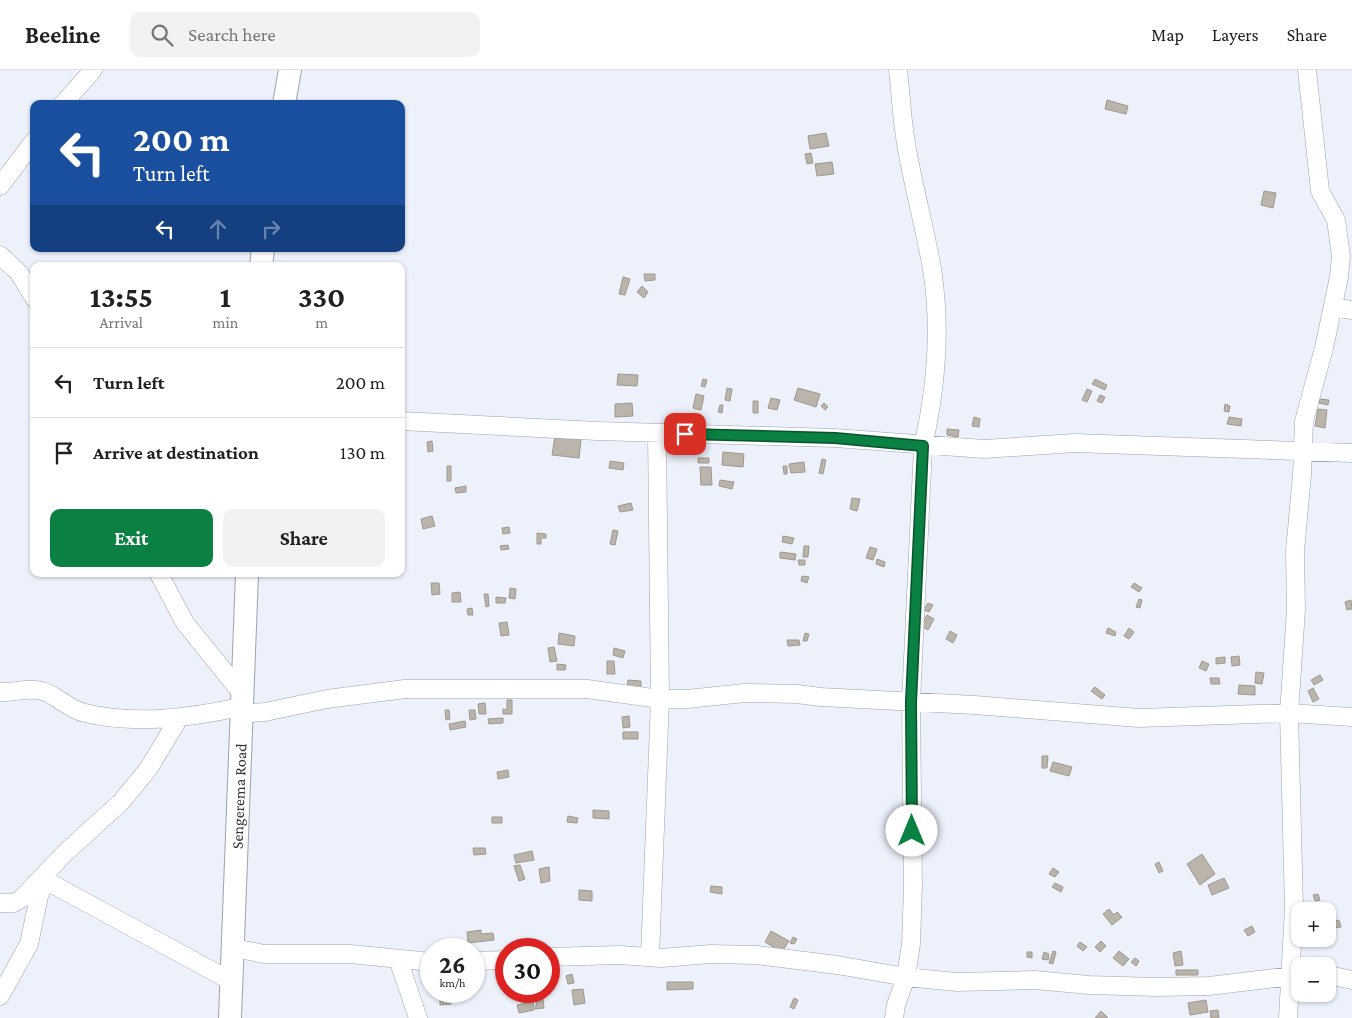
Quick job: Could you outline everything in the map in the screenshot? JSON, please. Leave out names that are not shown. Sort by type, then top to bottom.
[{"type":"main road","points":[[285,100],[290,70]]},
{"type":"main road","name":"Sengerema Road","points":[[230,1018],[246,577]]},
{"type":"street","points":[[67,100],[93,70]]},
{"type":"street","points":[[894,1018],[898,997],[906,977],[911,944],[913,887],[911,702],[923,446],[929,419],[936,358],[932,270],[906,148],[898,70]]},
{"type":"street","points":[[1295,957],[1289,713],[1296,610],[1295,551],[1304,421],[1339,277],[1340,239],[1336,220],[1320,192],[1308,70]]},
{"type":"street","points":[[2,177],[30,146]]},
{"type":"street","points":[[0,255],[19,273],[30,291]]},
{"type":"street","points":[[1333,307],[1352,310]]},
{"type":"street","points":[[405,421],[657,433],[835,438],[923,446],[1012,449],[1075,443],[1181,445],[1352,453]]},
{"type":"street","points":[[650,957],[660,699],[657,433]]},
{"type":"street","points":[[161,577],[185,623],[240,702],[252,713],[327,699],[405,689],[587,689],[660,699],[687,700],[745,693],[797,694],[1019,708],[1139,718],[1289,713],[1352,717]]},
{"type":"street","points":[[0,692],[43,691],[72,709],[106,717],[138,719],[179,718],[240,702]]},
{"type":"street","points":[[0,903],[14,903],[22,899],[43,879],[66,852],[121,802],[149,768],[179,718]]},
{"type":"street","points":[[43,879],[231,981]]},
{"type":"street","points":[[0,996],[29,944],[43,879]]},
{"type":"street","points":[[234,948],[264,954],[350,954],[420,961]]},
{"type":"street","points":[[560,957],[757,955],[837,965],[906,977],[957,982],[1035,980],[1089,985],[1209,986],[1291,976]]},
{"type":"street","points":[[398,960],[418,1018]]},
{"type":"street","points":[[1336,977],[1352,980]]},
{"type":"street","points":[[1288,1018],[1291,1000]]},
{"type":"building","points":[[1107,100],[1128,106],[1126,114],[1105,109]]},
{"type":"building","points":[[826,133],[829,146],[810,149],[808,136]]},
{"type":"building","points":[[811,153],[813,163],[807,164],[805,154]]},
{"type":"building","points":[[832,162],[834,174],[817,176],[815,164]]},
{"type":"building","points":[[1264,191],[1276,193],[1273,208],[1261,205]]},
{"type":"building","points":[[644,274],[655,274],[655,280],[645,281]]},
{"type":"building","points":[[623,277],[630,279],[625,295],[619,294]]},
{"type":"building","points":[[642,286],[648,292],[644,298],[637,292]]},
{"type":"building","points":[[618,374],[638,375],[637,386],[617,385]]},
{"type":"building","points":[[703,379],[707,380],[705,387],[701,386]]},
{"type":"building","points":[[1095,379],[1107,385],[1105,390],[1092,384]]},
{"type":"building","points":[[727,388],[732,389],[730,401],[725,400]]},
{"type":"building","points":[[798,388],[820,394],[816,407],[794,400]]},
{"type":"building","points":[[1087,389],[1092,391],[1087,402],[1082,400]]},
{"type":"building","points":[[696,394],[704,396],[701,410],[693,408]]},
{"type":"building","points":[[1100,395],[1105,397],[1102,403],[1097,401]]},
{"type":"building","points":[[771,398],[780,400],[777,410],[768,408]]},
{"type":"building","points":[[1320,399],[1329,400],[1328,405],[1319,403]]},
{"type":"building","points":[[753,401],[758,401],[758,413],[753,413]]},
{"type":"building","points":[[632,403],[633,416],[615,417],[615,404]]},
{"type":"building","points":[[824,403],[828,407],[825,410],[821,406]]},
{"type":"building","points":[[1225,404],[1230,406],[1229,412],[1224,411]]},
{"type":"building","points":[[720,405],[723,405],[722,413],[718,412]]},
{"type":"building","points":[[1318,409],[1327,410],[1325,428],[1315,426]]},
{"type":"building","points":[[974,417],[980,419],[979,427],[972,426]]},
{"type":"building","points":[[1229,417],[1242,419],[1241,426],[1227,424]]},
{"type":"building","points":[[947,429],[959,430],[958,437],[947,435]]},
{"type":"building","points":[[555,436],[581,439],[579,458],[552,455]]},
{"type":"building","points":[[432,441],[433,451],[428,452],[427,442]]},
{"type":"building","points":[[723,452],[744,454],[743,467],[722,465]]},
{"type":"building","points":[[698,458],[709,458],[709,463],[698,463]]},
{"type":"building","points":[[822,459],[826,460],[823,474],[819,473]]},
{"type":"building","points":[[610,461],[624,463],[623,470],[609,468]]},
{"type":"building","points":[[804,462],[805,472],[791,473],[789,464]]},
{"type":"building","points":[[447,466],[451,466],[451,481],[447,481]]},
{"type":"building","points":[[783,466],[787,466],[787,474],[784,474]]},
{"type":"building","points":[[700,467],[711,467],[712,485],[701,485]]},
{"type":"building","points":[[720,480],[734,482],[732,489],[719,486]]},
{"type":"building","points":[[466,486],[466,492],[456,493],[455,488]]},
{"type":"building","points":[[852,498],[860,499],[857,511],[850,509]]},
{"type":"building","points":[[631,503],[633,510],[620,512],[618,506]]},
{"type":"building","points":[[432,516],[435,526],[423,529],[421,519]]},
{"type":"building","points":[[509,527],[510,533],[503,534],[502,528]]},
{"type":"building","points":[[613,530],[618,531],[615,545],[610,544]]},
{"type":"building","points":[[537,533],[546,534],[546,538],[541,538],[541,544],[537,544]]},
{"type":"building","points":[[783,536],[794,538],[792,544],[782,542]]},
{"type":"building","points":[[508,545],[509,549],[501,550],[500,546]]},
{"type":"building","points":[[804,546],[809,546],[808,557],[803,557]]},
{"type":"building","points":[[870,547],[877,549],[873,560],[866,558]]},
{"type":"building","points":[[780,552],[796,554],[795,560],[780,558]]},
{"type":"building","points":[[877,559],[885,562],[884,567],[876,564]]},
{"type":"building","points":[[798,560],[805,560],[805,565],[799,565]]},
{"type":"building","points":[[802,576],[809,577],[807,583],[801,581]]},
{"type":"building","points":[[431,583],[439,583],[440,594],[432,595]]},
{"type":"building","points":[[1134,583],[1142,588],[1139,592],[1131,587]]},
{"type":"building","points":[[510,588],[516,589],[515,599],[509,598]]},
{"type":"building","points":[[460,592],[461,602],[452,602],[452,593]]},
{"type":"building","points":[[484,594],[488,594],[489,606],[486,607]]},
{"type":"building","points":[[496,597],[506,598],[505,603],[496,603]]},
{"type":"building","points":[[1139,599],[1142,600],[1140,608],[1136,607]]},
{"type":"building","points":[[1351,600],[1352,609],[1347,610],[1345,602]]},
{"type":"building","points":[[928,603],[933,605],[929,612],[924,610]]},
{"type":"building","points":[[472,608],[473,615],[468,615],[467,609]]},
{"type":"building","points":[[927,615],[934,619],[928,630],[921,626]]},
{"type":"building","points":[[507,622],[509,635],[501,636],[499,623]]},
{"type":"building","points":[[1108,628],[1116,632],[1115,636],[1106,633]]},
{"type":"building","points":[[1129,628],[1134,632],[1129,639],[1124,636]]},
{"type":"building","points":[[950,631],[957,635],[953,643],[946,639]]},
{"type":"building","points":[[559,633],[575,636],[574,646],[558,644]]},
{"type":"building","points":[[805,633],[809,634],[807,641],[803,641]]},
{"type":"building","points":[[787,640],[799,640],[800,645],[788,646]]},
{"type":"building","points":[[554,647],[557,661],[550,662],[548,648]]},
{"type":"building","points":[[614,648],[625,651],[623,658],[613,655]]},
{"type":"building","points":[[1239,656],[1240,665],[1232,666],[1231,657]]},
{"type":"building","points":[[1225,657],[1225,663],[1216,664],[1216,658]]},
{"type":"building","points":[[607,661],[614,661],[615,674],[607,674]]},
{"type":"building","points":[[1202,661],[1209,664],[1206,671],[1199,668]]},
{"type":"building","points":[[557,664],[566,665],[565,670],[557,670]]},
{"type":"building","points":[[1256,672],[1264,673],[1262,684],[1255,683]]},
{"type":"building","points":[[1320,675],[1323,680],[1314,685],[1311,680]]},
{"type":"building","points":[[1210,678],[1219,678],[1220,684],[1211,684]]},
{"type":"building","points":[[628,680],[641,681],[641,688],[627,687]]},
{"type":"building","points":[[1239,685],[1255,686],[1255,695],[1238,694]]},
{"type":"building","points":[[1095,687],[1105,695],[1102,699],[1091,691]]},
{"type":"building","points":[[1313,688],[1319,699],[1313,702],[1308,691]]},
{"type":"building","points":[[507,700],[512,700],[512,714],[503,714],[503,709],[507,710]]},
{"type":"building","points":[[485,703],[486,714],[479,714],[478,704]]},
{"type":"building","points":[[445,710],[449,710],[450,719],[446,720]]},
{"type":"building","points":[[469,710],[475,710],[476,719],[470,720]]},
{"type":"building","points":[[629,716],[630,727],[623,728],[622,717]]},
{"type":"building","points":[[503,718],[503,723],[489,724],[488,719]]},
{"type":"building","points":[[465,721],[466,727],[450,730],[449,724]]},
{"type":"building","points":[[623,732],[638,732],[638,739],[623,739]]},
{"type":"building","points":[[1042,756],[1048,756],[1047,768],[1042,768]]},
{"type":"building","points":[[1053,762],[1072,767],[1069,776],[1050,771]]},
{"type":"building","points":[[508,770],[509,777],[498,779],[497,772]]},
{"type":"building","points":[[593,810],[609,811],[609,819],[593,818]]},
{"type":"building","points":[[568,816],[578,818],[577,823],[567,822]]},
{"type":"building","points":[[492,817],[502,817],[502,823],[492,823]]},
{"type":"building","points":[[473,848],[485,848],[486,854],[474,855]]},
{"type":"building","points":[[532,851],[534,860],[516,863],[514,855]]},
{"type":"building","points":[[1202,854],[1215,874],[1200,885],[1187,864]]},
{"type":"building","points":[[1159,862],[1163,871],[1159,873],[1155,864]]},
{"type":"building","points":[[520,865],[525,879],[519,881],[514,866]]},
{"type":"building","points":[[549,867],[550,881],[541,883],[539,869]]},
{"type":"building","points":[[1053,868],[1059,872],[1055,877],[1049,874]]},
{"type":"building","points":[[1224,878],[1229,888],[1212,895],[1208,885]]},
{"type":"building","points":[[1055,883],[1063,887],[1061,892],[1052,887]]},
{"type":"building","points":[[711,886],[722,887],[722,894],[710,892]]},
{"type":"building","points":[[579,890],[592,891],[592,901],[579,900]]},
{"type":"building","points":[[1318,894],[1320,900],[1315,901],[1313,895]]},
{"type":"building","points":[[1109,909],[1114,915],[1117,912],[1122,917],[1112,925],[1103,914]]},
{"type":"building","points":[[1339,920],[1341,927],[1336,928],[1336,921]]},
{"type":"building","points":[[1252,926],[1255,932],[1248,936],[1244,930]]},
{"type":"building","points":[[481,930],[481,934],[493,933],[494,940],[485,941],[485,938],[468,938],[467,932]]},
{"type":"building","points":[[771,931],[789,941],[782,952],[765,942]]},
{"type":"building","points":[[793,937],[797,939],[794,944],[790,943]]},
{"type":"building","points":[[1101,941],[1106,946],[1100,952],[1095,947]]},
{"type":"building","points":[[1080,942],[1087,947],[1083,951],[1077,946]]},
{"type":"building","points":[[1053,951],[1056,952],[1053,964],[1049,963]]},
{"type":"building","points":[[1119,951],[1129,959],[1123,966],[1113,958]]},
{"type":"building","points":[[1181,951],[1183,965],[1175,966],[1173,953]]},
{"type":"building","points":[[1027,952],[1032,952],[1032,958],[1027,957]]},
{"type":"building","points":[[1044,952],[1049,954],[1048,960],[1042,959]]},
{"type":"building","points":[[1135,958],[1139,961],[1136,966],[1131,962]]},
{"type":"building","points":[[1176,970],[1198,970],[1198,975],[1176,975]]},
{"type":"building","points":[[572,974],[574,983],[568,984],[566,976]]},
{"type":"building","points":[[667,982],[693,982],[693,989],[667,990]]},
{"type":"building","points":[[583,989],[585,1003],[574,1005],[572,990]]},
{"type":"building","points":[[794,998],[798,1000],[794,1009],[790,1007]]},
{"type":"building","points":[[1206,1000],[1208,1012],[1190,1015],[1188,1003]]},
{"type":"building","points":[[440,1003],[451,1003],[451,1004],[440,1005]]},
{"type":"building","points":[[533,1003],[534,1010],[519,1013],[517,1005]]},
{"type":"building","points":[[536,1003],[543,1003],[544,1008],[535,1009]]},
{"type":"building","points":[[1218,1010],[1219,1018],[1211,1018],[1210,1011]]},
{"type":"building","points":[[1101,1011],[1108,1018],[1095,1018]]},
{"type":"route","points":[[685,434],[835,438],[923,446],[911,702],[913,756],[912,831]]}]
